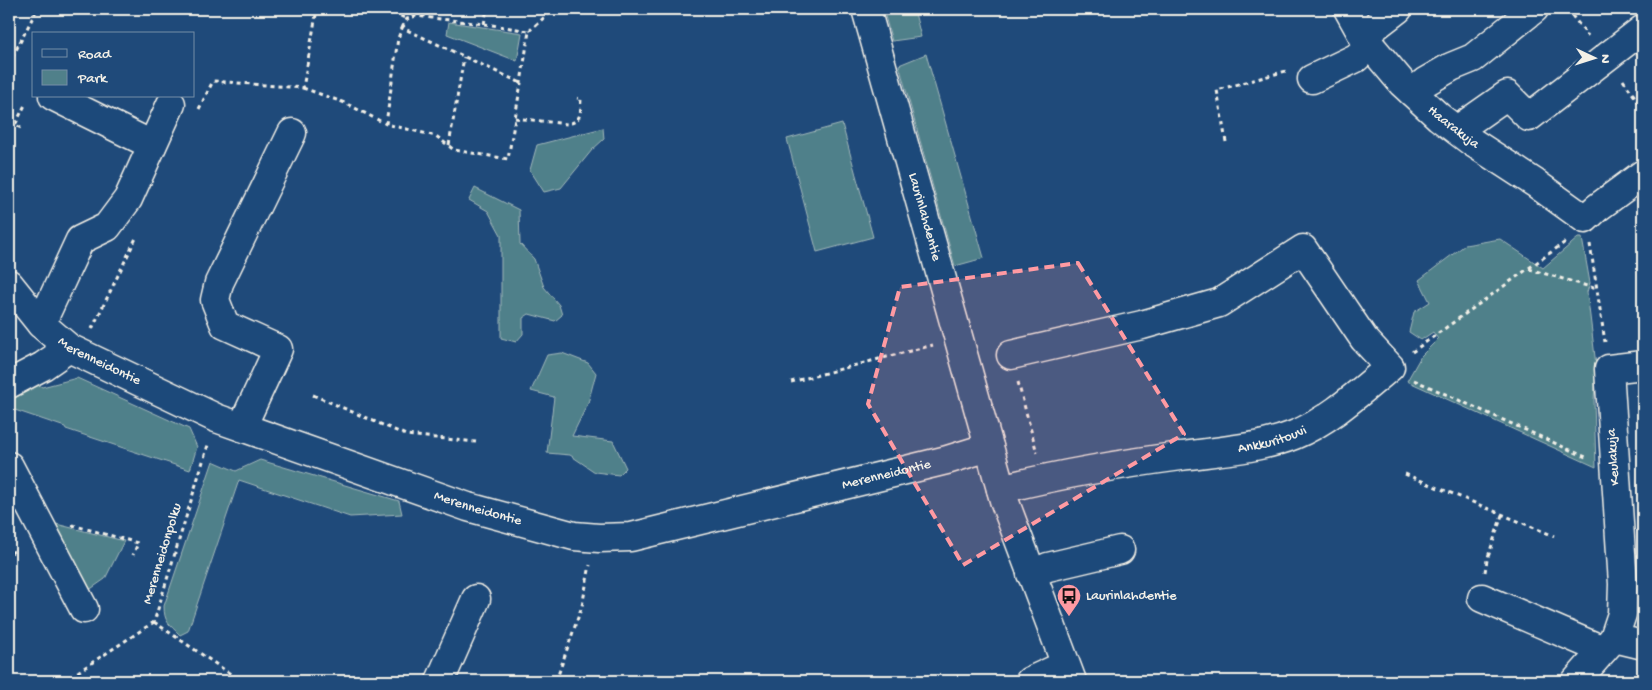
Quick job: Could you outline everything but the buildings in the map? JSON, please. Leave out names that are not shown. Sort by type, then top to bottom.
[{"type":"street","name":"Laurinlahdentie","points":[[866,9],[943,279],[988,447],[1031,574],[1068,673]]},
{"type":"street","name":"Haarakuja","points":[[1348,9],[1366,40],[1402,83],[1439,117],[1472,142],[1535,183],[1585,219]]},
{"type":"street","points":[[1312,79],[1356,58],[1366,40],[1398,9]]},
{"type":"street","points":[[1412,92],[1451,67],[1473,58],[1534,9]]},
{"type":"street","points":[[1457,130],[1507,95],[1529,117],[1643,30]]},
{"type":"street","points":[[57,98],[152,145]]},
{"type":"street","points":[[41,324],[80,240],[107,227],[128,199],[171,104]]},
{"type":"street","points":[[242,428],[278,348],[225,325],[215,300],[218,283],[292,132]]},
{"type":"street","points":[[1585,219],[1643,174]]},
{"type":"street","points":[[1010,355],[1142,325],[1219,303],[1303,249],[1364,338],[1390,367]]},
{"type":"street","name":"Merenneidontie","points":[[9,284],[41,324],[78,342],[216,418],[468,506],[574,536],[599,538],[630,536],[947,460],[988,447]]},
{"type":"street","points":[[9,384],[43,366],[78,342]]},
{"type":"street","points":[[1609,369],[1643,365]]},
{"type":"street","name":"Ankkuritouvi","points":[[1001,489],[1112,466],[1249,446],[1286,438],[1295,435],[1333,413],[1390,367]]},
{"type":"street","name":"Keulakuja","points":[[1576,681],[1609,644],[1622,614],[1623,584],[1609,369]]},
{"type":"street","points":[[9,466],[84,609]]},
{"type":"street","points":[[1031,574],[1048,567],[1120,550]]},
{"type":"street","points":[[440,681],[476,598]]},
{"type":"street","points":[[1482,598],[1609,644],[1643,645]]},
{"type":"street","points":[[1030,681],[1068,673]]},
{"type":"path","points":[[9,64],[37,9]]},
{"type":"path","points":[[303,88],[318,9]]},
{"type":"path","points":[[386,9],[407,19],[416,16],[529,31]]},
{"type":"path","points":[[424,17],[425,9]]},
{"type":"path","points":[[484,24],[487,9]]},
{"type":"path","points":[[196,116],[213,81],[303,88],[345,102],[386,124],[436,136],[454,150],[508,159],[529,31],[547,14],[548,9]]},
{"type":"path","points":[[386,124],[398,38],[407,19]]},
{"type":"path","points":[[404,26],[407,30],[521,84]]},
{"type":"path","points":[[9,42],[18,46]]},
{"type":"path","points":[[448,146],[464,57]]},
{"type":"path","points":[[1226,142],[1218,90],[1301,68],[1312,79]]},
{"type":"path","points":[[515,118],[567,124],[575,122],[579,118],[581,99],[577,98]]},
{"type":"path","points":[[21,128],[15,125],[26,102]]},
{"type":"path","points":[[1585,219],[1573,237],[1390,367],[1415,381],[1592,460]]},
{"type":"path","points":[[1585,219],[1609,369]]},
{"type":"path","points":[[78,342],[140,231]]},
{"type":"path","points":[[1528,269],[1597,289]]},
{"type":"path","points":[[791,382],[940,343]]},
{"type":"path","points":[[1010,355],[1044,480]]},
{"type":"path","points":[[313,395],[406,435],[476,442]]},
{"type":"path","name":"Merenneidonpolku","points":[[64,681],[154,622],[216,418]]},
{"type":"path","points":[[1405,474],[1554,536]]},
{"type":"path","points":[[33,514],[138,543],[133,555]]},
{"type":"path","points":[[1482,598],[1487,560],[1502,515]]},
{"type":"path","points":[[9,543],[13,552],[9,554]]},
{"type":"path","points":[[556,681],[582,606],[591,562]]},
{"type":"path","points":[[154,622],[241,681]]},
{"type":"highlighted area","points":[[1078,263],[1184,434],[963,565],[868,404],[900,287]]},
{"type":"green space","points":[[883,9],[914,9],[921,37],[892,41]]},
{"type":"green space","points":[[449,22],[522,33],[517,61],[447,34]]},
{"type":"green space","points":[[926,54],[984,258],[955,266],[899,65]]},
{"type":"green space","points":[[842,124],[873,237],[817,252],[787,139]]},
{"type":"green space","points":[[603,128],[604,139],[592,150],[561,188],[544,192],[530,170],[537,145]]},
{"type":"green space","points":[[475,188],[519,210],[520,244],[534,259],[544,287],[559,305],[562,315],[555,321],[529,314],[523,318],[523,334],[516,342],[501,338],[501,235],[488,211],[469,200]]},
{"type":"green space","points":[[1578,238],[1582,238],[1590,283],[1587,292],[1596,365],[1594,400],[1596,467],[1407,381],[1421,356],[1438,339],[1433,332],[1421,340],[1409,332],[1414,312],[1430,302],[1419,280],[1465,245],[1500,239],[1543,268]]},
{"type":"green space","points":[[562,353],[588,363],[596,373],[588,403],[572,436],[613,441],[626,468],[619,475],[595,472],[570,455],[547,453],[554,397],[531,391],[547,355]]},
{"type":"green space","points":[[77,378],[189,429],[197,447],[190,470],[9,408],[9,395],[34,381],[42,387]]},
{"type":"green space","points":[[260,460],[399,501],[402,514],[350,517],[239,480],[188,631],[180,635],[166,619],[164,606],[213,461],[236,471]]},
{"type":"green space","points":[[44,521],[124,541],[105,579],[82,595]]},
{"type":"place","name":"Laurinlahdentie","points":[[1069,617]]}]
